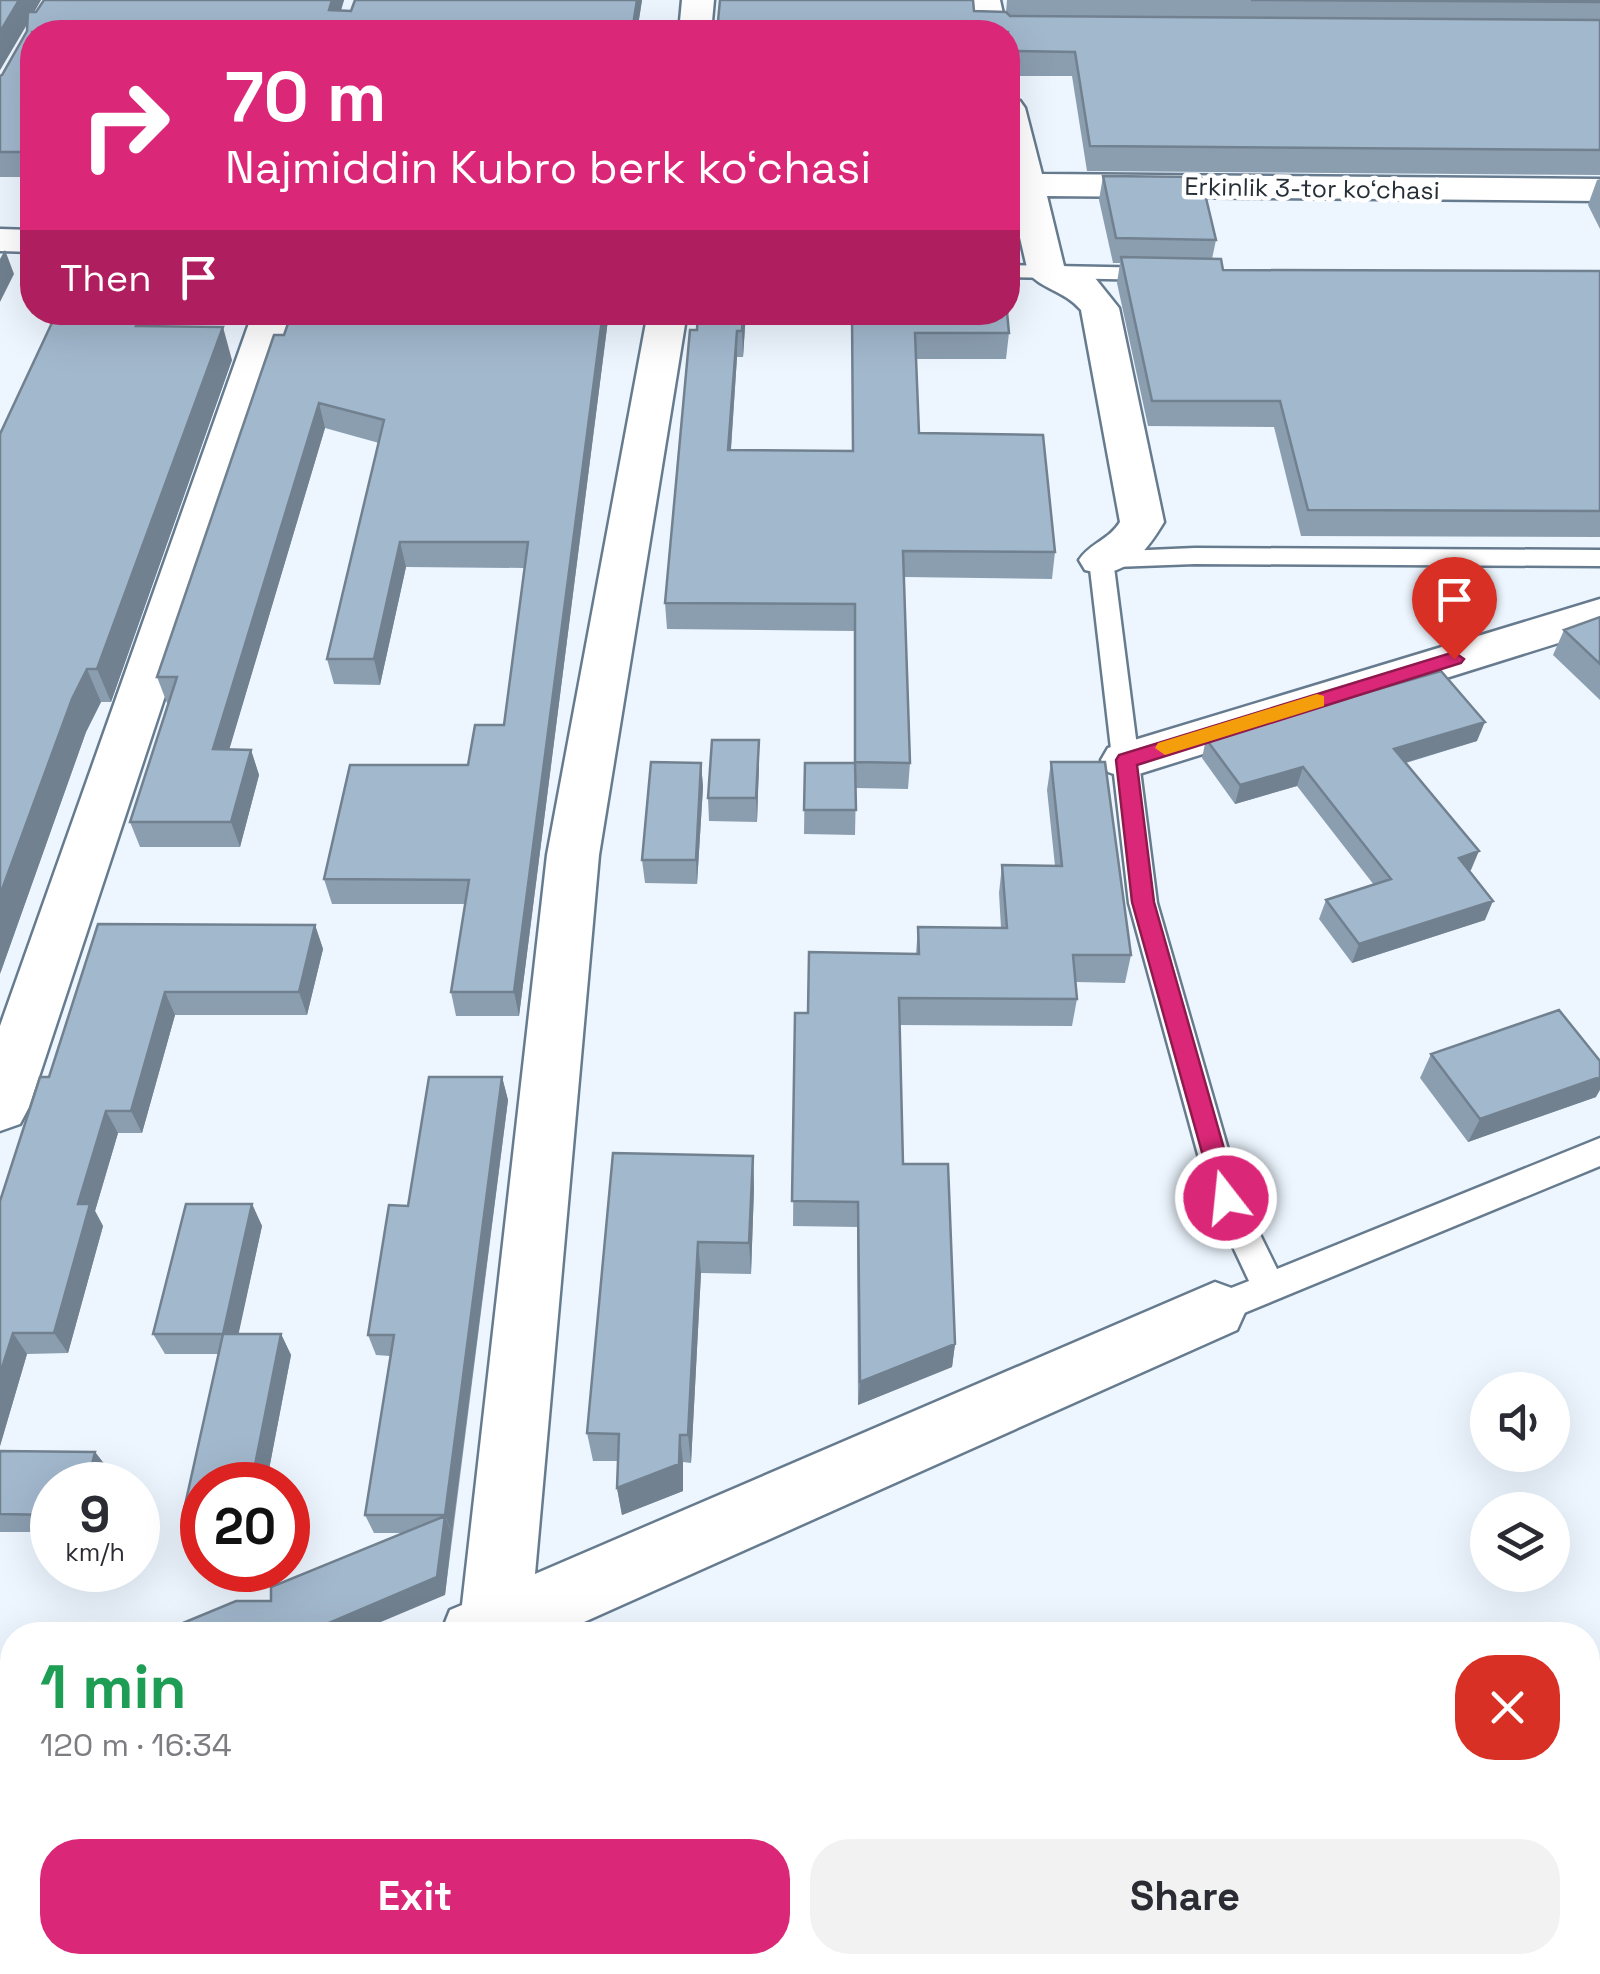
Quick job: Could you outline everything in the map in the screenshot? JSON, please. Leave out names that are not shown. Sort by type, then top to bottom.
[{"type":"street","points":[[1020,166],[1047,272],[1081,286],[1100,308],[1142,522],[1128,546],[1101,560]]},
{"type":"street","name":"Erkinlik 3-tor koʻchasi","points":[[1024,185],[1600,190]]},
{"type":"street","points":[[0,1107],[269,325]]},
{"type":"street","points":[[486,1622],[574,856],[666,325]]},
{"type":"street","points":[[1126,760],[1600,614]]},
{"type":"street","points":[[506,1622],[1242,1299]]},
{"type":"lane","points":[[1020,271],[1185,274]]},
{"type":"lane","points":[[1600,558],[1195,556],[1101,560],[1143,902],[1226,1198],[1242,1299],[1600,1152]]},
{"type":"building","points":[[0,0],[19,0],[0,32]]},
{"type":"building","points":[[44,0],[332,0],[329,10],[351,11],[355,0],[637,0],[634,20],[28,20],[28,12],[36,12]]},
{"type":"building","points":[[720,0],[973,0],[974,11],[1006,12],[1010,16],[1600,20],[1600,150],[1090,146],[1075,52],[1020,51],[1020,20],[718,20]]},
{"type":"building","points":[[1251,0],[1600,0],[1600,2]]},
{"type":"building","points":[[20,43],[20,152],[0,152],[2,75]]},
{"type":"building","points":[[1103,176],[1201,177],[1216,240],[1116,238]]},
{"type":"building","points":[[1121,257],[1221,259],[1223,270],[1600,271],[1600,511],[1308,510],[1280,401],[1152,401]]},
{"type":"building","points":[[51,325],[223,327],[97,669],[87,669],[72,699],[0,895],[0,434]]},
{"type":"building","points":[[287,325],[601,325],[514,992],[451,992],[469,880],[324,879],[350,765],[468,765],[475,725],[504,725],[528,542],[400,542],[374,659],[327,659],[384,420],[319,403],[213,749],[251,750],[231,822],[130,822],[177,677],[157,677],[274,335],[284,335]]},
{"type":"building","points":[[697,325],[742,325],[742,331],[737,331],[728,450],[853,451],[852,325],[1008,325],[1009,333],[915,333],[919,433],[1043,435],[1055,552],[903,551],[910,763],[855,762],[855,604],[665,603],[690,330],[697,330]]},
{"type":"building","points":[[1600,617],[1600,664],[1564,630]]},
{"type":"building","points":[[1441,671],[1485,722],[1394,749],[1479,851],[1459,858],[1493,901],[1359,944],[1326,900],[1391,879],[1303,767],[1240,785],[1206,739]]},
{"type":"building","points":[[712,740],[759,740],[756,798],[708,798]]},
{"type":"building","points":[[651,762],[701,763],[696,860],[642,860]]},
{"type":"building","points":[[1051,762],[1105,762],[1131,955],[1073,955],[1077,999],[899,998],[903,1164],[948,1164],[955,1344],[860,1382],[858,1202],[792,1201],[795,1013],[808,1013],[809,952],[919,954],[918,927],[1007,928],[1002,865],[1062,866]]},
{"type":"building","points":[[805,763],[855,763],[856,810],[804,810]]},
{"type":"building","points":[[98,924],[315,925],[299,992],[165,992],[131,1111],[106,1111],[78,1204],[90,1204],[54,1333],[13,1333],[0,1374],[0,1201],[40,1077],[49,1077]]},
{"type":"building","points":[[1559,1010],[1600,1061],[1600,1077],[1480,1119],[1431,1054]]},
{"type":"building","points":[[429,1077],[502,1077],[445,1515],[365,1515],[394,1335],[368,1335],[389,1205],[408,1206]]},
{"type":"building","points":[[613,1153],[753,1156],[749,1243],[698,1242],[688,1435],[680,1435],[679,1464],[617,1488],[619,1434],[587,1433]]},
{"type":"building","points":[[186,1204],[252,1204],[223,1334],[153,1334]]},
{"type":"building","points":[[223,1334],[281,1334],[256,1462],[195,1462]]},
{"type":"building","points":[[0,1451],[95,1452],[93,1462],[30,1462],[30,1515],[0,1514]]},
{"type":"building","points":[[445,1516],[437,1577],[331,1622],[185,1622],[236,1601],[271,1601],[271,1592],[310,1592],[310,1571]]},
{"type":"slow traffic","points":[[1165,748],[1317,701]]},
{"type":"route","points":[[1226,1198],[1143,902],[1126,760],[1454,659]]}]
